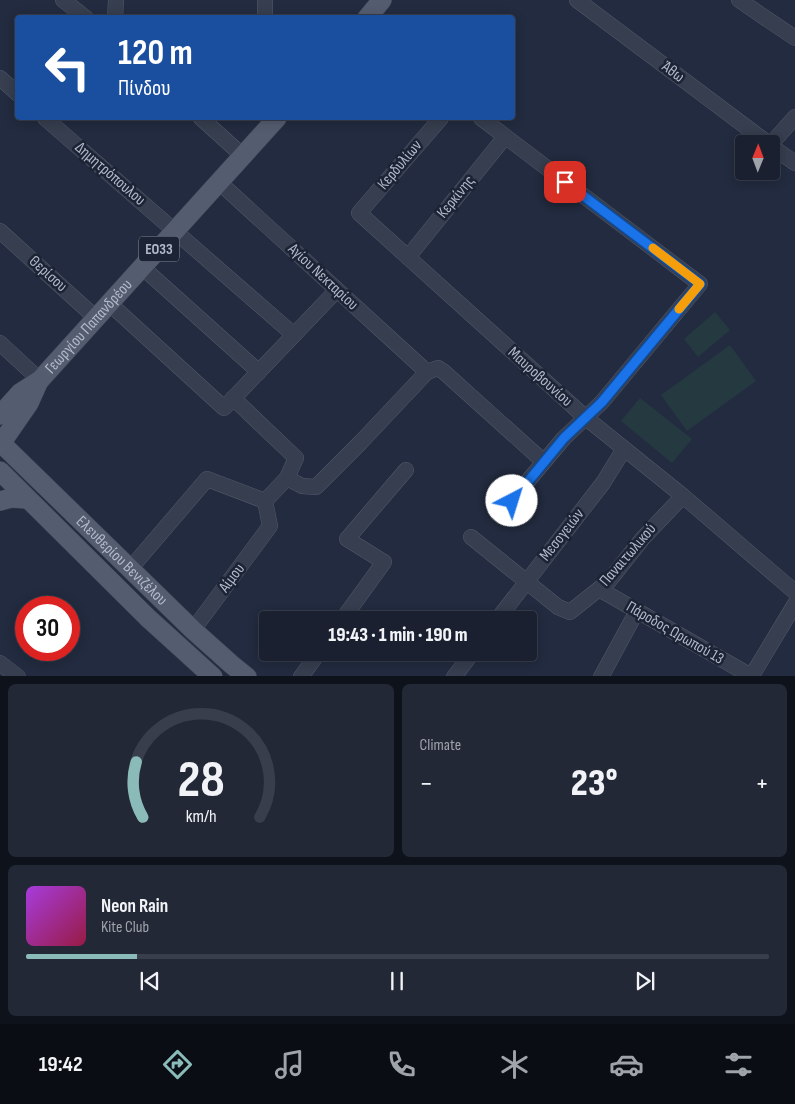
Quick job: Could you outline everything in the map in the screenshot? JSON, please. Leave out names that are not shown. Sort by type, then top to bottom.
[{"type":"main road","points":[[370,15],[382,0]]},
{"type":"main road","name":"Γεωργίου Παπανδρέου","points":[[0,415],[11,401],[40,380],[276,120]]},
{"type":"main road","name":"Γεωργίου Παπανδρέου","points":[[0,443],[29,403],[40,380]]},
{"type":"main road","name":"Ελευθερίου Βενιζέλου","points":[[0,443],[193,630],[247,676]]},
{"type":"main road","name":"Ελευθερίου Βενιζέλου","points":[[0,471],[148,618],[213,676]]},
{"type":"main road","points":[[0,501],[11,498],[27,499]]},
{"type":"street","points":[[63,0],[82,15]]},
{"type":"street","points":[[115,15],[116,0]]},
{"type":"street","points":[[264,15],[265,0]]},
{"type":"street","name":"Άθω","points":[[577,0],[758,135]]},
{"type":"street","points":[[739,0],[795,38]]},
{"type":"street","points":[[0,78],[15,91]]},
{"type":"street","points":[[778,135],[795,117]]},
{"type":"street","name":"Δημητρόπουλου","points":[[47,120],[294,335]]},
{"type":"street","points":[[203,120],[243,156]]},
{"type":"street","name":"Κερδυλίων","points":[[359,213],[439,120]]},
{"type":"street","points":[[484,120],[700,284],[602,402],[564,438],[512,501]]},
{"type":"street","name":"Κερκίνης","points":[[408,257],[505,137]]},
{"type":"street","name":"Άθω","points":[[780,152],[795,163]]},
{"type":"street","name":"Αγίου Νεκταρίου","points":[[219,182],[427,372]]},
{"type":"street","name":"Μαυροβουνίου","points":[[359,213],[586,418],[683,496],[795,592]]},
{"type":"street","name":"Θερίσου","points":[[0,230],[96,318]]},
{"type":"street","points":[[142,267],[259,372]]},
{"type":"street","points":[[109,303],[224,408],[337,290]]},
{"type":"street","points":[[0,342],[40,380]]},
{"type":"street","points":[[287,478],[302,486],[316,488],[427,372],[438,368],[544,462]]},
{"type":"street","points":[[130,569],[207,479],[265,501],[287,478],[296,458],[233,398]]},
{"type":"street","name":"Μεσογειών","points":[[504,611],[603,483],[624,448]]},
{"type":"street","points":[[349,611],[384,562],[348,539],[406,470]]},
{"type":"street","name":"Παναιτωλικού","points":[[526,582],[558,607],[572,612],[609,581],[643,538],[683,496]]},
{"type":"street","name":"Αίμου","points":[[193,630],[270,526],[265,501]]},
{"type":"street","points":[[471,537],[526,582]]},
{"type":"street","name":"Πάροδος Ωρωπού 13","points":[[599,589],[751,676]]},
{"type":"street","points":[[751,676],[795,604]]},
{"type":"street","points":[[601,676],[636,610]]},
{"type":"street","points":[[301,676],[312,661]]},
{"type":"street","points":[[454,676],[465,661]]},
{"type":"street","points":[[0,663],[18,676]]},
{"type":"green space","points":[[715,312],[730,330],[698,357],[684,339]]},
{"type":"green space","points":[[730,345],[756,381],[687,431],[661,395]]},
{"type":"green space","points":[[640,398],[692,439],[672,463],[621,421]]},
{"type":"slow traffic","points":[[653,248],[700,284],[679,309]]},
{"type":"route","points":[[512,501],[564,438],[602,402],[700,284],[565,182]]}]
